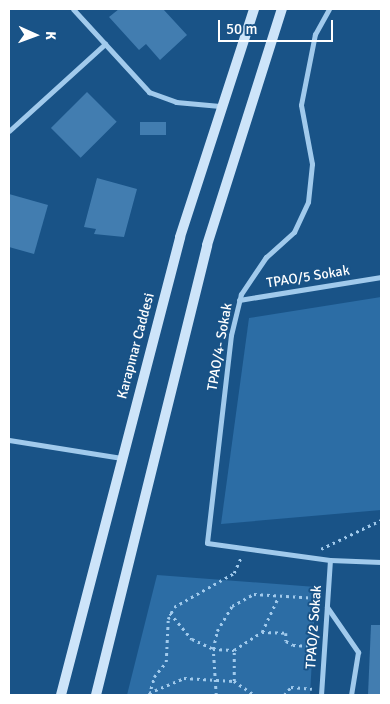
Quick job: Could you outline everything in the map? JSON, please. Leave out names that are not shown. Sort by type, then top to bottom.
[{"type":"main road","name":"Karapınar Caddesi","points":[[61,695],[180,237],[220,106],[254,9]]},
{"type":"main road","points":[[96,695],[198,280],[240,132],[282,9]]},
{"type":"street","points":[[74,9],[149,92],[176,102],[220,106]]},
{"type":"street","name":"TPAO/4- Sokak","points":[[329,9],[315,34],[301,106],[312,164],[308,202],[294,232],[266,257],[239,300],[231,335],[207,543],[330,560],[381,562]]},
{"type":"street","points":[[9,131],[105,44]]},
{"type":"street","name":"TPAO/5 Sokak","points":[[239,300],[381,277]]},
{"type":"street","points":[[9,440],[122,458]]},
{"type":"street","name":"TPAO/2 Sokak","points":[[321,692],[330,560]]},
{"type":"street","points":[[327,607],[358,652],[351,695]]},
{"type":"path","points":[[306,557],[381,520]]},
{"type":"path","points":[[149,694],[166,662],[170,613],[180,602],[234,573],[242,548]]},
{"type":"path","points":[[216,695],[213,682],[213,649],[217,631],[232,606],[254,594],[327,599]]},
{"type":"path","points":[[170,613],[192,639],[213,649],[234,650],[262,632],[278,596]]},
{"type":"path","points":[[262,632],[286,633],[286,641],[293,645],[324,646]]},
{"type":"path","points":[[234,650],[234,681]]},
{"type":"path","points":[[149,694],[175,679],[213,682],[234,681],[254,695]]},
{"type":"path","points":[[284,695],[291,687],[321,692]]},
{"type":"shaded area","points":[[381,297],[381,510],[221,524],[249,318]]},
{"type":"shaded area","points":[[157,575],[316,587],[310,695],[127,695]]},
{"type":"building","points":[[119,9],[163,9],[187,35],[160,60],[146,44],[139,50],[109,17]]},
{"type":"building","points":[[87,92],[117,122],[81,158],[51,128]]},
{"type":"building","points":[[140,122],[166,122],[166,135],[140,135]]},
{"type":"building","points":[[97,178],[137,189],[124,237],[94,234],[96,229],[84,227]]},
{"type":"building","points":[[9,194],[48,205],[34,254],[9,247]]},
{"type":"building","points":[[371,625],[381,625],[381,695],[368,695]]}]
